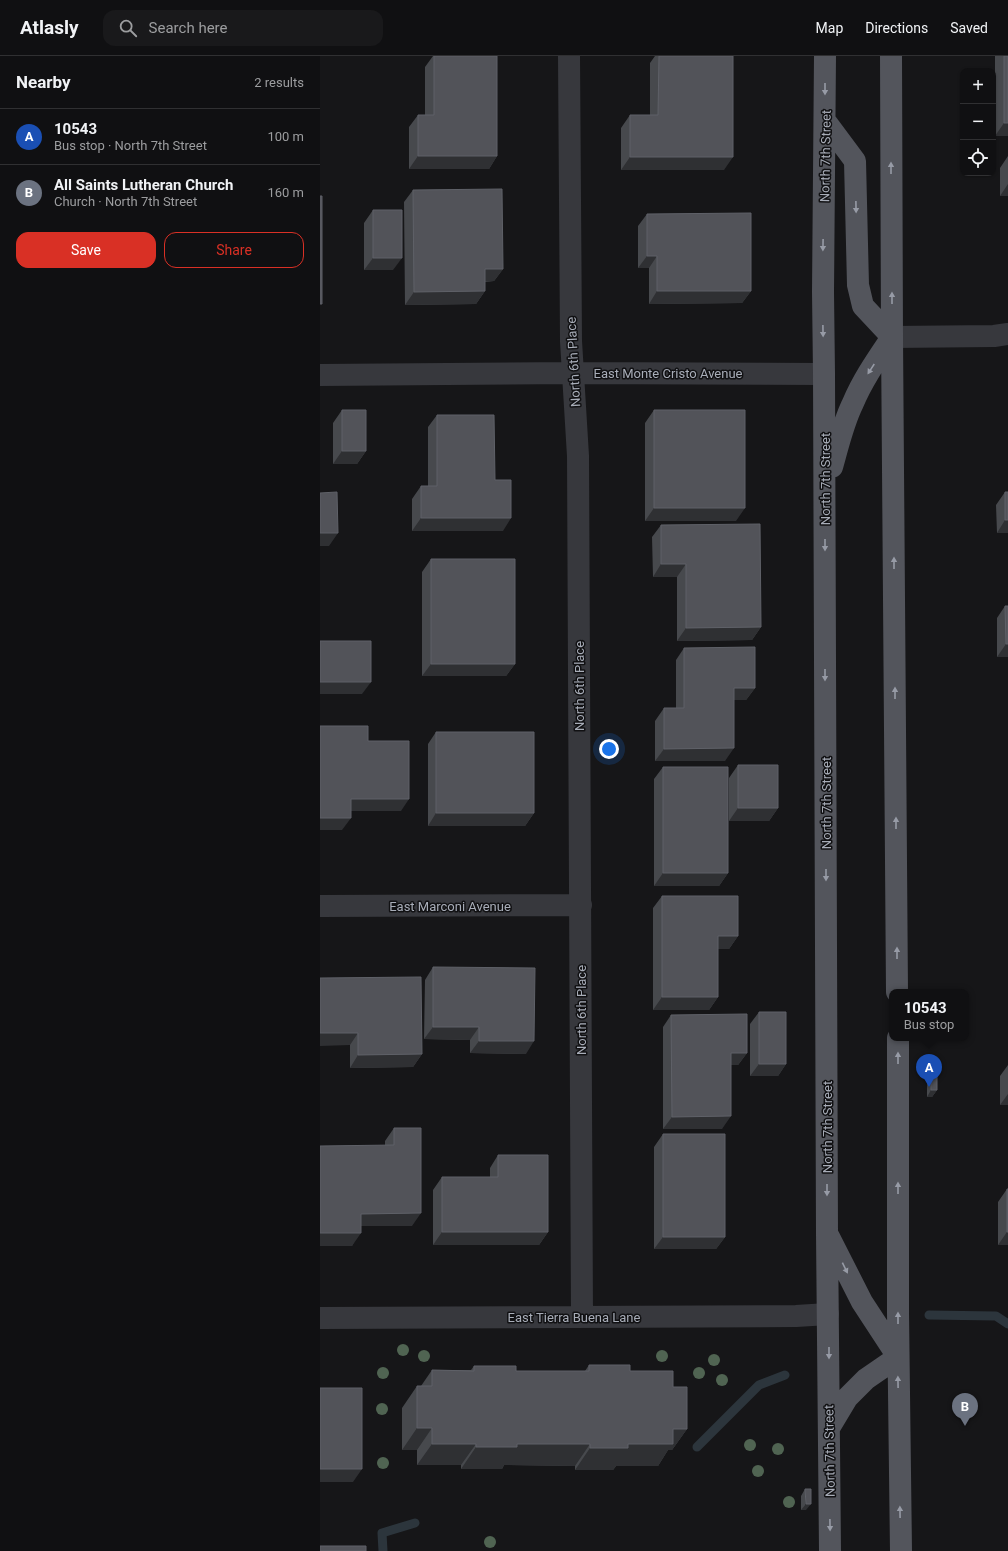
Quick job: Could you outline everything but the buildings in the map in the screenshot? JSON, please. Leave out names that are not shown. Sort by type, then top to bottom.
[{"type":"main road","name":"North 7th Street","points":[[825,56],[826,122],[823,292],[827,1233],[830,1551]]},
{"type":"main road","points":[[891,56],[897,989]]},
{"type":"main road","points":[[826,122],[855,160],[858,285],[863,306],[892,337]]},
{"type":"main road","points":[[825,497],[843,427],[852,403],[866,376],[892,337]]},
{"type":"main road","points":[[898,1041],[898,1357],[900,1551]]},
{"type":"main road","points":[[827,1233],[862,1302],[898,1357]]},
{"type":"main road","points":[[829,1428],[847,1398],[866,1379],[898,1357]]},
{"type":"street","name":"North 6th Place","points":[[569,56],[570,333],[578,456],[582,1316]]},
{"type":"street","points":[[892,337],[994,336],[1008,334]]},
{"type":"street","name":"East Monte Cristo Avenue","points":[[320,375],[572,373],[824,374]]},
{"type":"street","name":"East Marconi Avenue","points":[[320,906],[581,905]]},
{"type":"street","name":"East Tierra Buena Lane","points":[[320,1318],[796,1316],[828,1314]]},
{"type":"waterway","points":[[929,1315],[996,1316],[1008,1324]]},
{"type":"waterway","points":[[697,1447],[759,1385],[785,1375]]},
{"type":"waterway","points":[[383,1551],[382,1533],[415,1523]]},
{"type":"place","name":"10543","points":[[929,1087]]},
{"type":"place","name":"All Saints Lutheran Church","points":[[965,1426]]}]
